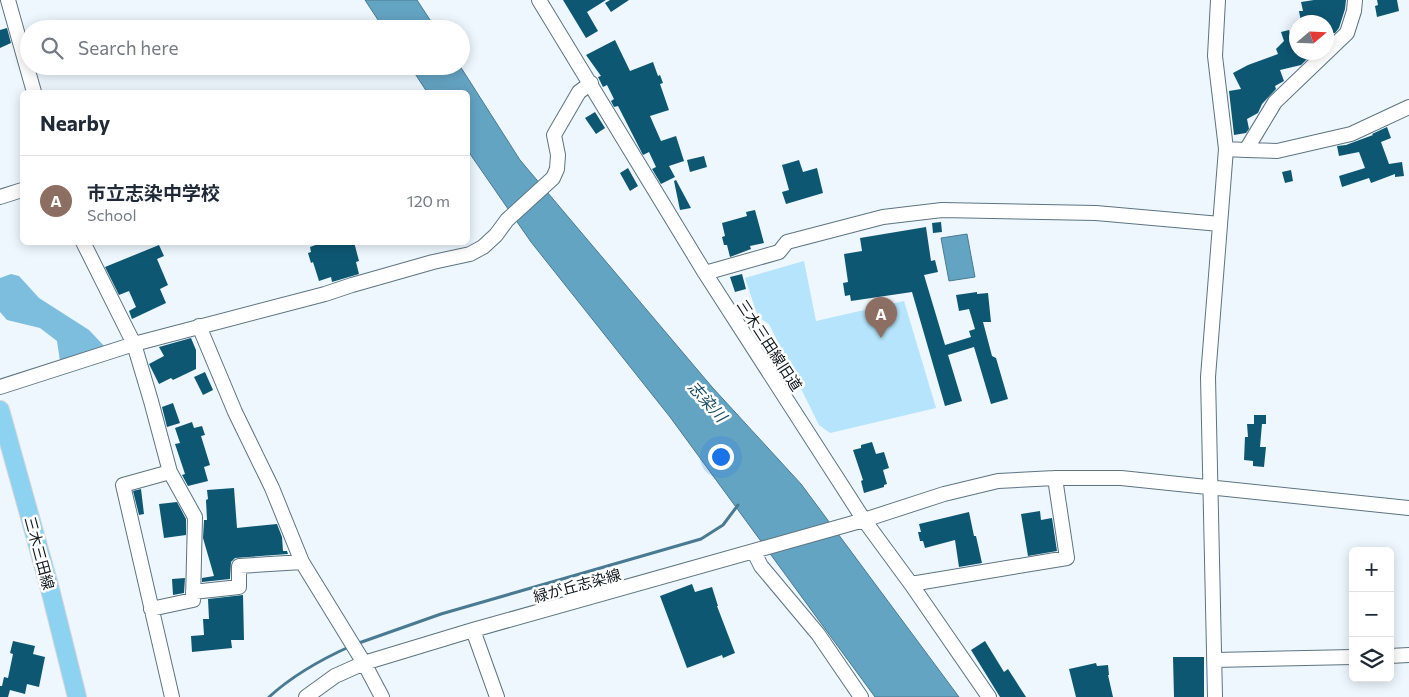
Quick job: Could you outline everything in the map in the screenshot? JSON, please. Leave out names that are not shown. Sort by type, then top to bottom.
[{"type":"main road","name":"三木三田線","points":[[0,410],[50,589],[77,697]]},
{"type":"street","points":[[8,0],[20,42]]},
{"type":"street","name":"三木三田線旧道","points":[[539,0],[705,273],[864,520],[989,697]]},
{"type":"street","points":[[1215,697],[1208,377],[1226,149],[1215,56],[1218,0]]},
{"type":"street","points":[[1246,150],[1275,102],[1347,33],[1356,0]]},
{"type":"street","points":[[29,75],[33,90]]},
{"type":"street","points":[[0,387],[134,344],[325,294],[433,262],[470,254],[483,247],[496,235],[507,220],[552,178],[557,169],[558,155],[554,135],[579,92],[590,83]]},
{"type":"street","points":[[1226,149],[1277,151],[1351,134],[1409,107]]},
{"type":"street","points":[[0,197],[20,191]]},
{"type":"street","points":[[705,273],[778,252],[787,242],[883,217],[942,210],[1096,213],[1220,224]]},
{"type":"street","points":[[84,245],[134,344],[170,472],[195,517],[193,600],[151,608]]},
{"type":"street","points":[[199,326],[235,412],[272,488],[302,562],[364,663],[382,697]]},
{"type":"street","points":[[170,472],[123,485],[172,697]]},
{"type":"street","points":[[911,584],[1067,558],[1055,478]]},
{"type":"street","name":"緑が丘志染線","points":[[306,697],[335,676],[364,663],[473,630],[864,520],[944,494],[989,484],[1055,478],[1121,478],[1409,508]]},
{"type":"street","points":[[754,552],[760,566],[818,634],[861,697]]},
{"type":"street","points":[[193,592],[239,586],[239,566],[302,562]]},
{"type":"street","points":[[473,630],[497,697]]},
{"type":"street","points":[[1394,656],[1409,656]]},
{"type":"street","points":[[1214,660],[1349,657]]},
{"type":"shaded area","points":[[804,261],[816,321],[904,301],[936,408],[830,433],[819,425],[769,324],[758,317],[745,278]]},
{"type":"shaded area","points":[[11,274],[19,276],[39,298],[89,330],[106,348],[60,361],[57,341],[40,328],[7,320],[0,312],[0,278]]},
{"type":"water","points":[[365,0],[417,0],[430,20],[378,20]]},
{"type":"water","name":"志染川","points":[[416,75],[466,75],[520,160],[712,387],[801,484],[959,697],[875,697],[670,417],[531,242],[470,154],[470,90],[426,90]]},
{"type":"water","points":[[967,234],[975,277],[949,281],[941,238]]},
{"type":"building","points":[[563,0],[606,0],[587,12],[598,31],[586,38]]},
{"type":"building","points":[[610,0],[629,0],[611,12],[605,3]]},
{"type":"building","points":[[1346,0],[1339,28],[1334,33],[1334,15],[1300,15],[1299,11],[1303,11],[1301,2]]},
{"type":"building","points":[[1377,0],[1397,0],[1399,11],[1377,17],[1375,6],[1378,5]]},
{"type":"building","points":[[7,28],[11,43],[0,48],[0,30]]},
{"type":"building","points":[[1289,30],[1289,60],[1306,60],[1301,65],[1280,70],[1284,81],[1275,86],[1276,89],[1262,104],[1258,113],[1247,119],[1249,129],[1246,133],[1234,135],[1229,91],[1241,89],[1233,73],[1248,65],[1278,54],[1276,49],[1284,41],[1281,32]]},
{"type":"building","points":[[615,40],[630,71],[653,62],[658,76],[660,75],[663,83],[660,84],[669,110],[650,116],[661,141],[676,136],[684,161],[669,166],[675,177],[661,184],[652,169],[656,167],[649,152],[643,155],[618,106],[614,107],[611,101],[614,99],[607,85],[603,87],[598,77],[601,76],[586,55]]},
{"type":"building","points":[[595,112],[605,128],[596,134],[585,118]]},
{"type":"building","points":[[1387,127],[1391,138],[1381,142],[1389,164],[1402,162],[1404,176],[1395,177],[1395,174],[1371,183],[1369,178],[1342,187],[1339,176],[1365,168],[1359,152],[1339,156],[1337,146],[1346,145],[1373,135]]},
{"type":"building","points":[[704,156],[707,167],[690,172],[687,160]]},
{"type":"building","points":[[799,160],[803,172],[817,168],[823,193],[786,204],[782,192],[789,190],[782,165]]},
{"type":"building","points":[[628,168],[638,186],[630,191],[620,173]]},
{"type":"building","points":[[1291,170],[1293,181],[1285,183],[1282,172]]},
{"type":"building","points":[[676,180],[691,208],[680,210],[674,181]]},
{"type":"building","points":[[755,210],[764,243],[750,246],[751,249],[730,257],[727,245],[724,245],[722,237],[725,236],[722,223],[747,216],[746,212]]},
{"type":"building","points":[[941,222],[942,232],[933,233],[932,223]]},
{"type":"building","points":[[926,227],[931,261],[935,260],[938,272],[924,275],[945,345],[971,337],[969,331],[975,329],[969,309],[959,311],[956,295],[977,292],[977,294],[988,293],[991,322],[983,322],[992,356],[996,358],[1008,399],[991,404],[974,347],[948,355],[962,401],[945,406],[912,292],[851,301],[850,295],[845,296],[843,283],[848,282],[844,254],[862,251],[860,238]]},
{"type":"building","points":[[159,245],[164,256],[157,259],[168,285],[160,289],[166,303],[132,319],[129,311],[136,307],[129,291],[119,295],[105,267]]},
{"type":"building","points":[[316,245],[355,245],[359,261],[356,262],[359,274],[332,282],[331,277],[319,281],[308,253],[311,252],[310,247]]},
{"type":"building","points":[[742,274],[746,289],[735,292],[730,277]]},
{"type":"building","points":[[191,338],[196,350],[196,369],[173,380],[171,378],[159,384],[149,364],[164,356],[159,347]]},
{"type":"building","points":[[205,372],[213,390],[203,395],[194,377]]},
{"type":"building","points":[[173,403],[180,423],[167,427],[162,407]]},
{"type":"building","points":[[1254,415],[1266,415],[1266,424],[1262,424],[1260,447],[1266,447],[1264,467],[1253,466],[1253,461],[1244,460],[1245,437],[1248,437],[1247,424],[1254,424]]},
{"type":"building","points":[[192,422],[194,428],[202,426],[205,435],[201,436],[210,465],[204,467],[208,481],[188,486],[182,475],[185,474],[175,444],[180,443],[175,428]]},
{"type":"building","points":[[872,442],[876,454],[884,452],[889,468],[883,470],[887,484],[884,487],[864,493],[861,481],[863,480],[853,450],[861,448],[861,445]]},
{"type":"building","points":[[234,488],[237,528],[277,524],[282,537],[283,551],[287,551],[288,554],[235,558],[231,562],[230,579],[202,582],[202,578],[214,576],[203,538],[204,520],[207,520],[207,490]]},
{"type":"building","points":[[141,489],[144,514],[139,515],[133,491]]},
{"type":"building","points":[[177,502],[186,519],[186,535],[164,538],[159,504]]},
{"type":"building","points":[[1040,511],[1041,520],[1052,518],[1057,551],[1028,556],[1021,514]]},
{"type":"building","points":[[969,512],[982,563],[959,567],[955,540],[925,548],[923,541],[920,541],[918,532],[921,532],[919,524]]},
{"type":"building","points":[[185,578],[184,593],[173,595],[172,579]]},
{"type":"building","points":[[692,584],[695,592],[712,587],[717,606],[735,653],[723,658],[722,655],[687,668],[660,596]]},
{"type":"building","points":[[243,595],[244,640],[231,640],[232,648],[192,652],[191,636],[204,635],[203,619],[209,619],[208,599]]},
{"type":"building","points":[[13,641],[35,646],[33,654],[45,657],[39,687],[27,684],[25,694],[10,690],[8,697],[0,697],[0,686],[2,686],[4,677],[8,678],[13,654],[10,653]]},
{"type":"building","points":[[985,641],[1004,672],[1008,669],[1026,697],[1000,697],[971,650]]},
{"type":"building","points":[[1173,657],[1204,657],[1204,697],[1174,697]]},
{"type":"building","points":[[1096,663],[1097,666],[1108,665],[1108,675],[1113,697],[1076,697],[1069,669]]},
{"type":"waterway","points":[[356,644],[441,614],[701,539],[723,525],[738,505]]},
{"type":"waterway","points":[[269,697],[287,682],[329,656],[351,646]]},
{"type":"place","name":"市立志染中学校","points":[[881,338]]}]
